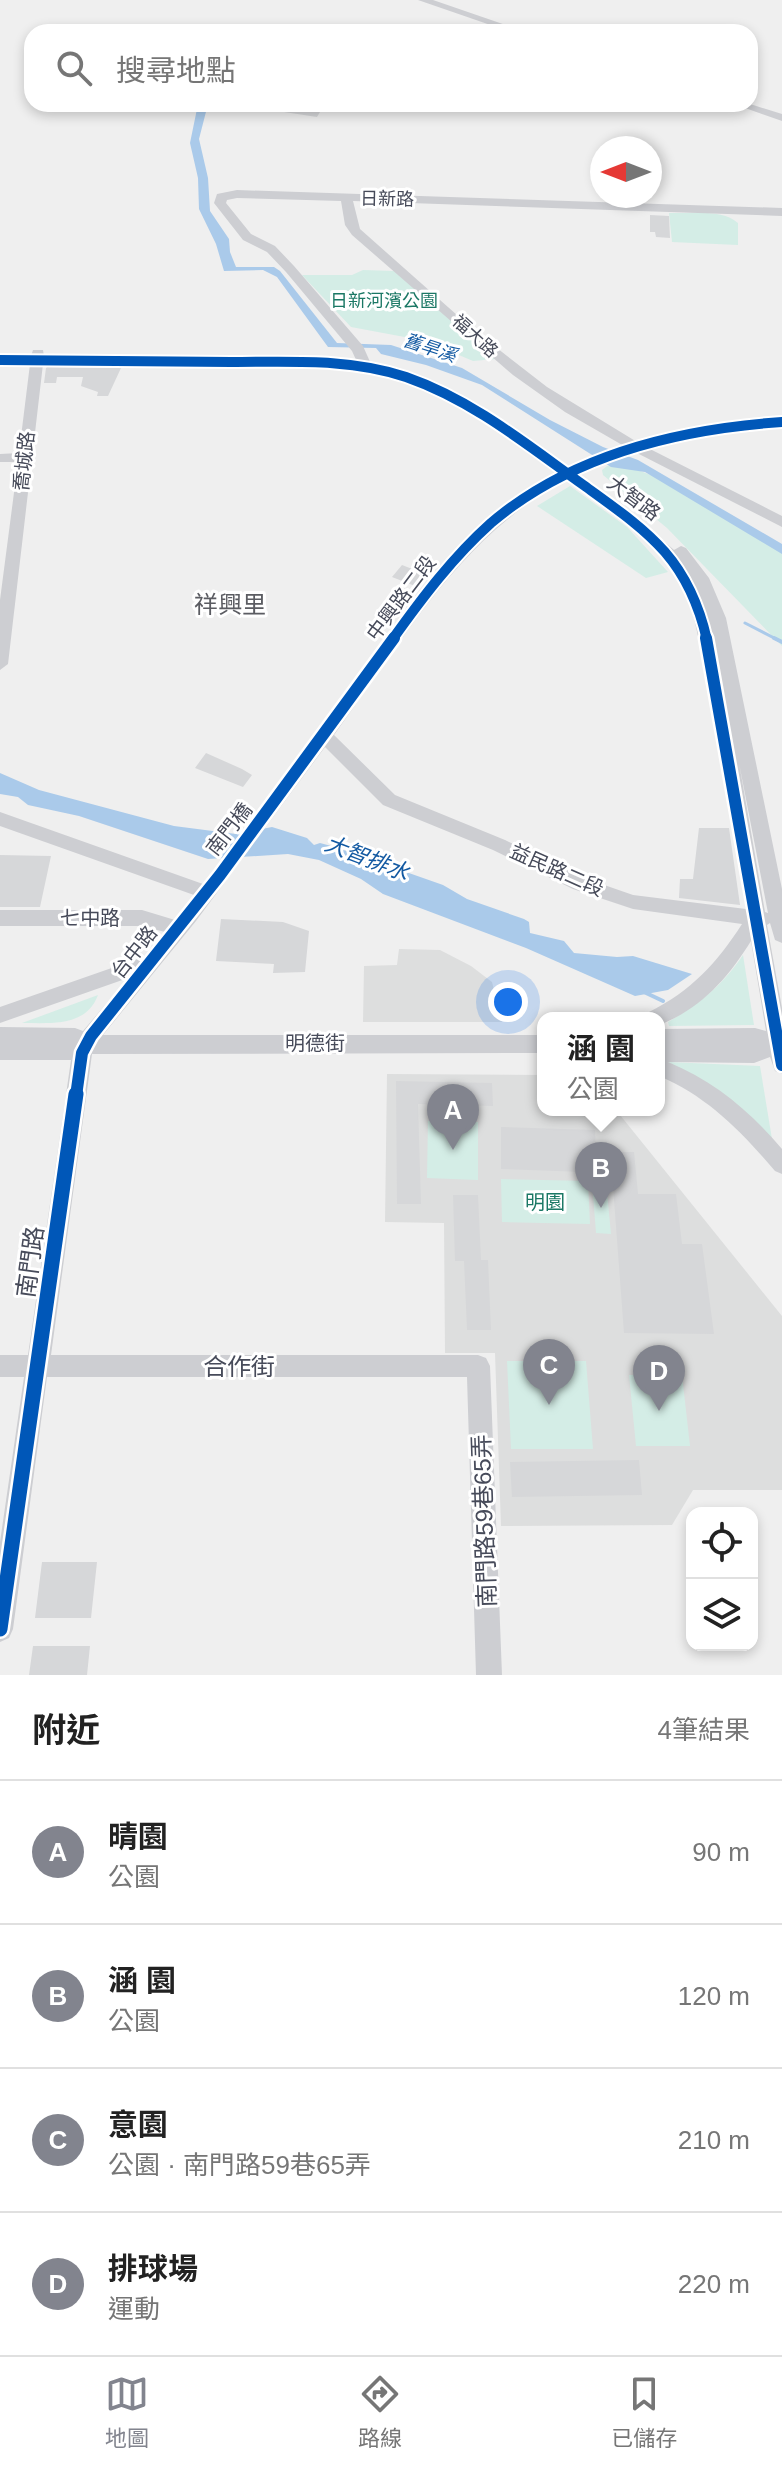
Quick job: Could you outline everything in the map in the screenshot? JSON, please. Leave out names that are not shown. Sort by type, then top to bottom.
[{"type":"street","points":[[423,0],[496,24]]},
{"type":"street","points":[[758,110],[782,118]]},
{"type":"street","name":"日新路","points":[[359,354],[271,249],[247,237],[219,200],[227,194],[237,194],[782,212]]},
{"type":"street","name":"福大路","points":[[346,198],[351,225],[356,232],[509,367],[628,449],[685,469],[782,522]]},
{"type":"street","name":"大智路","points":[[0,353],[177,359],[359,354],[456,397],[642,514],[667,535],[701,578],[714,603],[781,925]]},
{"type":"street","name":"大智路","points":[[0,360],[38,356]]},
{"type":"street","name":"喬城路","points":[[0,664],[38,356]]},
{"type":"street","points":[[628,449],[697,430],[782,422]]},
{"type":"street","name":"中興路二段","points":[[277,800],[460,554],[488,525],[517,503],[571,472],[628,449]]},
{"type":"street","points":[[0,458],[24,457]]},
{"type":"street","name":"大智路","points":[[571,472],[672,557],[699,605],[781,1051]]},
{"type":"street","name":"益民路二段","points":[[324,736],[389,800],[499,845],[580,884],[633,902],[755,918],[781,925]]},
{"type":"street","points":[[310,755],[354,764]]},
{"type":"street","name":"南門橋","points":[[209,888],[277,800]]},
{"type":"street","points":[[0,819],[209,888]]},
{"type":"street","name":"台中路","points":[[87,1044],[209,888]]},
{"type":"street","name":"七中路","points":[[0,918],[142,918],[178,928]]},
{"type":"street","points":[[665,1012],[710,984],[732,956],[755,918]]},
{"type":"street","name":"台中路","points":[[0,1015],[152,962]]},
{"type":"street","points":[[0,1035],[75,1036],[87,1044]]},
{"type":"street","points":[[665,1037],[755,1036],[781,1051]]},
{"type":"street","points":[[0,1051],[69,1052],[87,1044]]},
{"type":"street","name":"明德街","points":[[87,1044],[537,1044]]},
{"type":"street","name":"南門路","points":[[0,1629],[82,1053],[87,1044]]},
{"type":"street","points":[[665,1053],[754,1054],[781,1051]]},
{"type":"street","points":[[665,1070],[691,1081],[739,1114],[782,1164]]},
{"type":"street","name":"合作街","points":[[0,1366],[478,1366]]},
{"type":"street","name":"南門路59巷65弄","points":[[478,1366],[489,1675]]},
{"type":"shaded area","points":[[399,949],[440,950],[471,966],[492,982],[502,1022],[363,1022],[364,966],[397,965]]},
{"type":"shaded area","points":[[387,1074],[537,1075],[537,1116],[621,1116],[782,1316],[782,1490],[693,1490],[672,1525],[501,1526],[495,1353],[445,1353],[444,1223],[385,1222]]},
{"type":"green space","points":[[669,213],[705,213],[731,218],[738,223],[738,245],[672,242]]},
{"type":"green space","name":"日新河濱公園","points":[[363,270],[394,271],[495,359],[473,361],[426,341],[351,327],[302,275],[352,275]]},
{"type":"green space","points":[[607,466],[646,473],[670,484],[782,551],[782,646],[667,528],[603,475],[602,470]]},
{"type":"green space","points":[[570,486],[627,527],[668,572],[646,578],[537,506]]},
{"type":"green space","points":[[743,955],[754,1025],[669,1026],[668,1022],[718,985]]},
{"type":"green space","points":[[98,995],[93,1005],[77,1018],[56,1023],[22,1023]]},
{"type":"green space","points":[[668,1062],[760,1066],[772,1139]]},
{"type":"green space","points":[[428,1121],[478,1122],[478,1180],[427,1178]]},
{"type":"green space","name":"明園","points":[[501,1179],[588,1181],[590,1224],[502,1222]]},
{"type":"green space","points":[[592,1182],[606,1182],[611,1234],[596,1233]]},
{"type":"green space","points":[[507,1361],[586,1361],[593,1449],[511,1449]]},
{"type":"green space","points":[[629,1375],[682,1375],[690,1446],[636,1446]]},
{"type":"water","points":[[196,112],[206,112],[199,139],[208,178],[210,211],[229,239],[236,267],[274,267],[280,271],[337,343],[391,345],[462,368],[550,420],[603,447],[638,460],[782,544],[782,554],[645,472],[611,467],[482,385],[426,365],[381,354],[376,348],[328,347],[277,277],[263,270],[224,271],[216,244],[199,209],[198,178],[190,143]]},
{"type":"water","points":[[0,773],[39,790],[174,826],[236,834],[272,827],[307,838],[314,845],[320,843],[335,847],[443,885],[467,899],[524,919],[529,922],[530,933],[564,941],[574,953],[633,956],[692,974],[668,990],[635,996],[526,948],[383,894],[361,879],[319,860],[288,854],[208,859],[79,816],[28,805],[18,797],[0,794]]},
{"type":"building","points":[[284,112],[320,112],[317,117]]},
{"type":"building","points":[[650,215],[669,216],[670,238],[656,237],[655,232],[650,232]]},
{"type":"building","points":[[46,368],[121,368],[108,396],[97,396],[98,392],[81,386],[83,377],[57,377],[56,383],[44,383]]},
{"type":"building","points":[[402,565],[425,574],[415,586],[392,577]]},
{"type":"building","points":[[206,753],[252,775],[243,787],[195,768]]},
{"type":"building","points":[[699,828],[729,828],[740,905],[679,898],[680,879],[693,879]]},
{"type":"building","points":[[0,855],[51,856],[40,907],[0,907]]},
{"type":"building","points":[[221,919],[283,922],[309,931],[305,972],[273,973],[274,964],[216,961]]},
{"type":"building","points":[[396,1081],[492,1083],[493,1106],[418,1104],[421,1204],[397,1204]]},
{"type":"building","points":[[501,1127],[595,1130],[596,1152],[634,1152],[638,1194],[676,1194],[682,1244],[702,1244],[714,1334],[624,1333],[612,1173],[501,1169]]},
{"type":"building","points":[[453,1195],[478,1195],[481,1260],[488,1260],[491,1330],[467,1330],[464,1261],[455,1261]]},
{"type":"building","points":[[639,1460],[642,1495],[512,1497],[510,1462]]},
{"type":"building","points":[[42,1562],[97,1562],[91,1618],[35,1618]]},
{"type":"building","points":[[33,1646],[90,1646],[87,1675],[29,1675]]},
{"type":"waterway","points":[[745,623],[778,640]]},
{"type":"waterway","points":[[774,638],[778,640]]},
{"type":"waterway","points":[[778,640],[782,642]]},
{"type":"waterway","name":"大智排水","points":[[644,992],[663,1001]]},
{"type":"cycle path","points":[[0,360],[302,362],[364,366],[406,377],[475,408],[629,518],[656,541],[672,557],[699,605],[715,676],[782,1065]]},
{"type":"cycle path","points":[[0,1629],[82,1053],[91,1036],[220,875],[444,571],[492,523],[549,484],[612,455],[678,435],[782,422]]},
{"type":"place","name":"晴園","points":[[453,1150]]},
{"type":"place","name":"涵 園","points":[[601,1208]]},
{"type":"place","name":"意園","points":[[549,1405]]},
{"type":"place","name":"排球場","points":[[659,1411]]},
{"type":"district","name":"祥興里","points":[[230,604]]},
{"type":"water label","name":"舊旱溪","points":[[430,348]]}]
